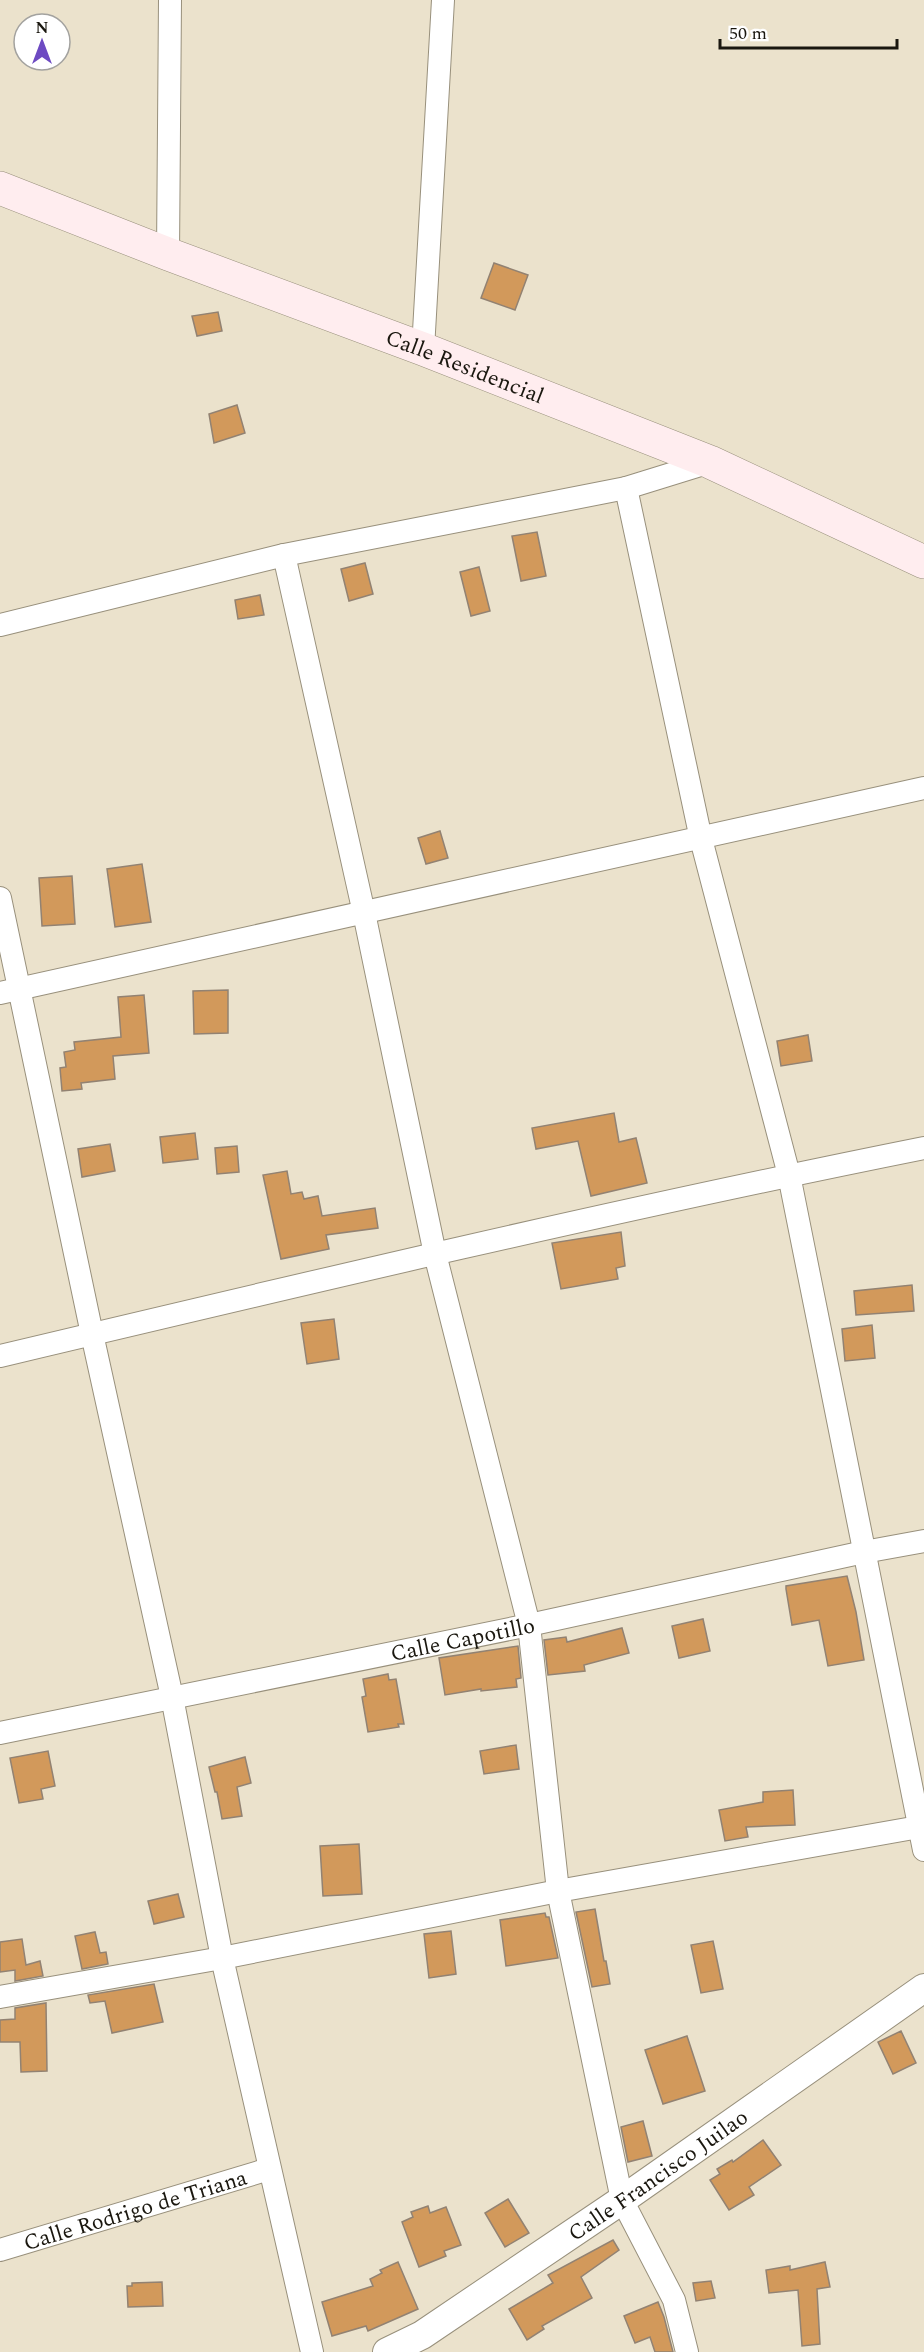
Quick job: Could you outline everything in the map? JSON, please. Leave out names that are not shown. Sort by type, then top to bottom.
[{"type":"main road","name":"Calle Residencial","points":[[0,188],[168,254],[423,349],[710,462],[924,562]]},
{"type":"street","points":[[168,254],[170,0]]},
{"type":"street","points":[[423,349],[444,0]]},
{"type":"street","points":[[0,626],[284,555],[626,488],[710,462]]},
{"type":"street","points":[[626,488],[701,839],[789,1175],[864,1552],[922,1827],[924,1850]]},
{"type":"street","points":[[284,555],[364,913],[435,1254],[529,1625],[558,1891],[622,2200],[674,2300],[687,2352]]},
{"type":"street","points":[[10,991],[924,788]]},
{"type":"street","points":[[0,898],[10,991],[92,1334],[172,1696],[222,1958],[312,2352]]},
{"type":"street","points":[[0,1356],[435,1254],[789,1175],[924,1148]]},
{"type":"street","name":"Calle Capotillo","points":[[0,1732],[529,1625],[924,1541]]},
{"type":"street","points":[[0,1997],[222,1958],[558,1891],[922,1827]]},
{"type":"street","name":"Calle Francisco Juilao","points":[[387,2352],[422,2335],[622,2200],[924,1988]]},
{"type":"street","name":"Calle Rodrigo de Triana","points":[[0,2250],[269,2169]]},
{"type":"building","points":[[494,263],[528,275],[515,310],[481,298]]},
{"type":"building","points":[[218,312],[222,331],[197,336],[192,316]]},
{"type":"building","points":[[237,405],[245,433],[214,443],[209,414]]},
{"type":"building","points":[[537,532],[546,576],[521,581],[512,536]]},
{"type":"building","points":[[365,563],[373,594],[349,601],[341,569]]},
{"type":"building","points":[[479,567],[490,611],[471,616],[460,572]]},
{"type":"building","points":[[260,595],[264,615],[238,619],[235,600]]},
{"type":"building","points":[[440,831],[448,858],[426,864],[418,838]]},
{"type":"building","points":[[142,864],[151,922],[115,927],[107,869]]},
{"type":"building","points":[[72,876],[75,924],[42,926],[39,878]]},
{"type":"building","points":[[228,990],[228,1033],[194,1034],[193,991]]},
{"type":"building","points":[[144,995],[149,1053],[113,1056],[115,1079],[81,1083],[82,1089],[62,1091],[60,1068],[66,1067],[64,1052],[75,1050],[74,1042],[121,1037],[118,997]]},
{"type":"building","points":[[808,1035],[812,1061],[781,1066],[777,1041]]},
{"type":"building","points":[[614,1113],[619,1142],[636,1138],[647,1183],[591,1196],[578,1141],[536,1149],[532,1128]]},
{"type":"building","points":[[195,1133],[198,1159],[163,1163],[160,1137]]},
{"type":"building","points":[[110,1144],[115,1171],[82,1177],[78,1149]]},
{"type":"building","points":[[237,1146],[239,1172],[217,1174],[215,1148]]},
{"type":"building","points":[[287,1171],[291,1194],[302,1192],[304,1199],[318,1196],[322,1216],[375,1208],[378,1228],[326,1235],[329,1249],[281,1259],[263,1175]]},
{"type":"building","points":[[621,1232],[625,1266],[616,1268],[618,1279],[561,1289],[552,1243]]},
{"type":"building","points":[[912,1285],[914,1311],[856,1315],[854,1291]]},
{"type":"building","points":[[334,1319],[339,1359],[307,1364],[301,1323]]},
{"type":"building","points":[[872,1325],[875,1358],[845,1361],[842,1329]]},
{"type":"building","points":[[847,1576],[864,1660],[828,1666],[819,1620],[792,1625],[786,1586]]},
{"type":"building","points":[[703,1619],[710,1651],[679,1658],[672,1626]]},
{"type":"building","points":[[622,1628],[629,1653],[584,1665],[585,1671],[548,1675],[544,1640],[566,1637],[567,1642]]},
{"type":"building","points":[[518,1646],[521,1678],[516,1679],[517,1687],[481,1691],[481,1689],[445,1695],[439,1658]]},
{"type":"building","points":[[388,1674],[389,1680],[396,1679],[404,1724],[398,1724],[399,1727],[368,1732],[362,1697],[366,1696],[363,1679]]},
{"type":"building","points":[[516,1745],[519,1769],[484,1774],[480,1751]]},
{"type":"building","points":[[48,1751],[55,1786],[41,1789],[43,1799],[19,1803],[10,1758]]},
{"type":"building","points":[[245,1757],[251,1783],[237,1787],[242,1816],[222,1819],[209,1767]]},
{"type":"building","points":[[793,1790],[795,1825],[746,1827],[748,1837],[725,1841],[719,1810],[763,1802],[763,1792]]},
{"type":"building","points":[[359,1844],[362,1894],[323,1896],[320,1846]]},
{"type":"building","points":[[178,1894],[184,1917],[154,1924],[148,1901]]},
{"type":"building","points":[[595,1909],[610,1984],[592,1987],[576,1912]]},
{"type":"building","points":[[545,1913],[546,1917],[549,1917],[558,1958],[506,1966],[500,1920]]},
{"type":"building","points":[[451,1931],[456,1974],[429,1978],[424,1934]]},
{"type":"building","points":[[95,1932],[100,1953],[106,1952],[108,1964],[82,1969],[75,1936]]},
{"type":"building","points":[[22,1939],[26,1965],[40,1961],[43,1976],[15,1981],[15,1970],[0,1972],[0,1942]]},
{"type":"building","points":[[713,1941],[723,1989],[701,1993],[691,1945]]},
{"type":"building","points":[[154,1984],[163,2022],[112,2033],[105,2001],[90,2003],[88,1995]]},
{"type":"building","points":[[46,2003],[47,2071],[21,2072],[20,2042],[0,2042],[0,2020],[15,2019],[15,2008]]},
{"type":"building","points":[[901,2031],[916,2063],[893,2074],[878,2042]]},
{"type":"building","points":[[687,2036],[705,2091],[663,2104],[645,2050]]},
{"type":"building","points":[[643,2121],[652,2156],[628,2162],[621,2127]]},
{"type":"building","points":[[763,2140],[781,2165],[749,2187],[754,2195],[729,2210],[710,2180],[720,2174],[717,2169],[732,2160],[733,2162]]},
{"type":"building","points":[[508,2199],[529,2233],[505,2247],[485,2213]]},
{"type":"building","points":[[428,2206],[430,2213],[446,2207],[461,2245],[444,2251],[446,2256],[419,2267],[402,2222],[413,2217],[411,2212]]},
{"type":"building","points":[[613,2240],[619,2250],[581,2277],[592,2298],[542,2326],[544,2329],[527,2340],[509,2309],[553,2283],[548,2275]]},
{"type":"building","points":[[398,2262],[418,2309],[368,2331],[366,2326],[332,2336],[322,2302],[373,2286],[370,2279],[382,2273],[380,2270]]},
{"type":"building","points":[[825,2262],[830,2287],[817,2289],[820,2344],[802,2346],[798,2290],[769,2293],[766,2270],[790,2266],[790,2270]]},
{"type":"building","points":[[711,2281],[715,2298],[696,2301],[693,2283]]},
{"type":"building","points":[[162,2282],[163,2306],[128,2307],[127,2286],[132,2286],[132,2283]]},
{"type":"building","points":[[658,2302],[673,2352],[655,2352],[650,2337],[635,2343],[624,2316]]}]
